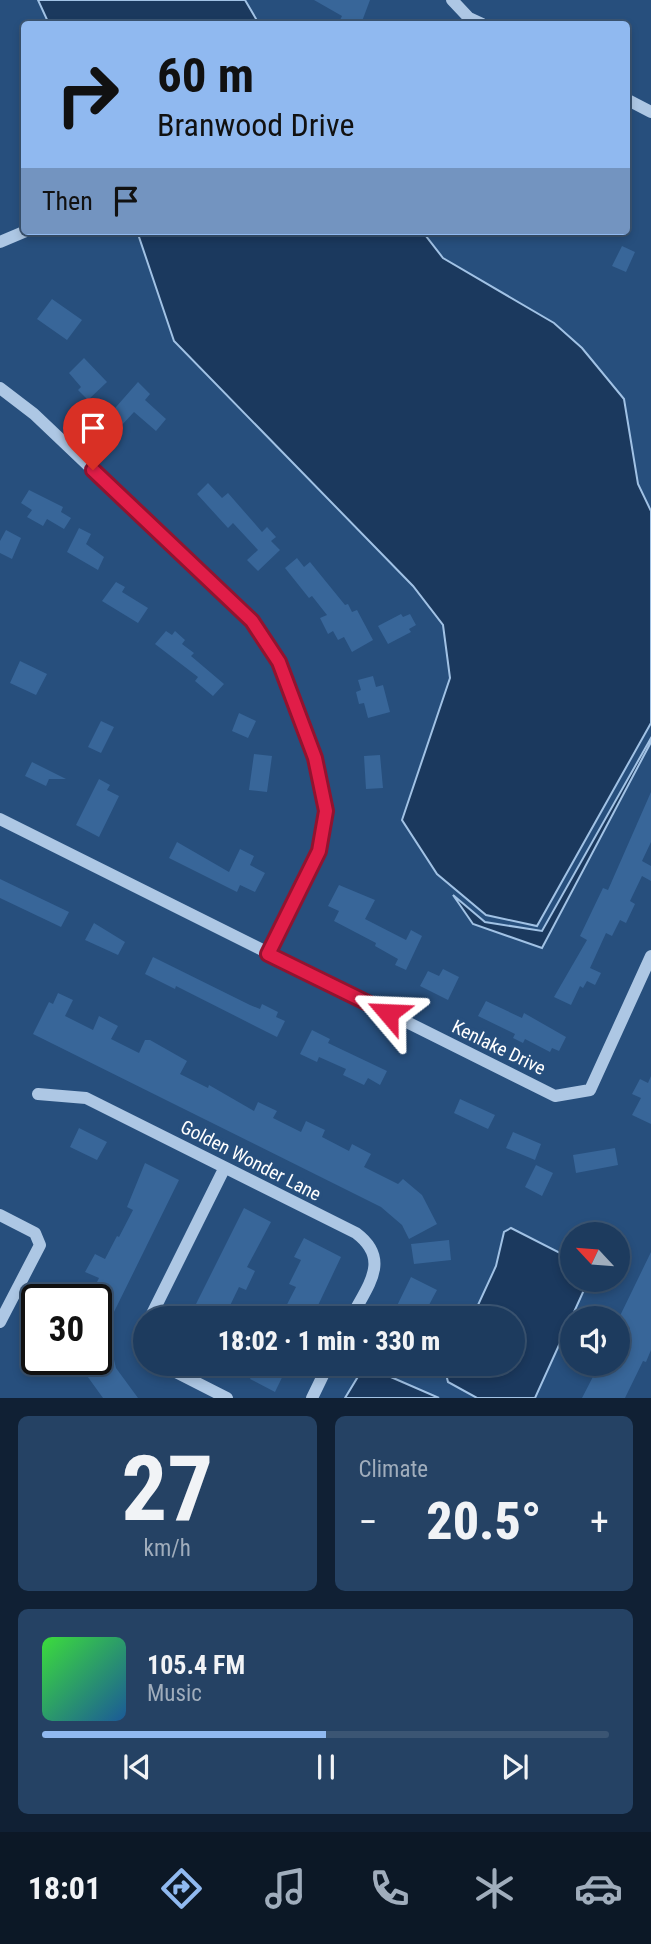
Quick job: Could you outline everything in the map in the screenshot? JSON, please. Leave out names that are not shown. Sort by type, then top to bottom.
[{"type":"street","points":[[452,0],[476,21]]},
{"type":"street","points":[[630,101],[651,112]]},
{"type":"street","points":[[0,242],[21,233]]},
{"type":"street","points":[[0,388],[34,414],[252,621],[279,662],[315,758],[326,811],[319,851],[268,954]]},
{"type":"street","name":"Kenlake Drive","points":[[0,819],[555,1096],[590,1090],[651,956]]},
{"type":"street","name":"Golden Wonder Lane","points":[[37,1094],[86,1098],[356,1233],[369,1243],[376,1256],[374,1271],[357,1306]]},
{"type":"street","points":[[156,1306],[224,1169]]},
{"type":"street","points":[[0,1216],[35,1234],[40,1245],[0,1322]]},
{"type":"street","points":[[184,1376],[227,1398]]},
{"type":"street","points":[[312,1398],[323,1376]]},
{"type":"water","points":[[38,0],[245,0],[257,21],[48,21]]},
{"type":"water","points":[[138,235],[425,235],[443,258],[554,323],[582,348],[624,399],[638,484],[651,511],[651,723],[537,926],[486,915],[437,874],[402,820],[450,678],[443,625],[413,586],[174,341]]},
{"type":"water","points":[[651,738],[542,948],[473,924],[453,895],[485,922],[542,931]]},
{"type":"water","points":[[511,1228],[560,1253],[560,1292],[583,1292],[577,1306],[560,1306],[560,1343],[535,1398],[477,1398],[448,1382],[446,1376],[525,1376],[525,1306],[478,1306],[496,1266],[504,1232]]},
{"type":"water","points":[[358,1376],[388,1376],[439,1398],[345,1398]]},
{"type":"building","points":[[314,0],[370,0],[362,21],[342,21],[342,16]]},
{"type":"building","points":[[622,246],[635,252],[626,272],[612,266]]},
{"type":"building","points":[[52,299],[82,320],[67,340],[37,319]]},
{"type":"building","points":[[84,358],[107,382],[88,400],[78,390],[81,387],[69,373]]},
{"type":"building","points":[[138,382],[150,394],[145,400],[166,419],[156,431],[134,412],[121,426],[109,415]]},
{"type":"building","points":[[208,483],[222,498],[228,493],[262,532],[267,527],[276,537],[271,541],[280,550],[258,571],[247,560],[258,550],[233,523],[228,528],[197,494]]},
{"type":"building","points":[[29,490],[63,507],[61,512],[71,518],[64,529],[47,519],[43,526],[27,517],[32,510],[21,503]]},
{"type":"building","points":[[79,528],[91,534],[86,544],[104,557],[98,570],[67,552]]},
{"type":"building","points":[[6,530],[21,538],[12,559],[0,553],[0,541]]},
{"type":"building","points":[[297,558],[304,567],[310,562],[345,605],[348,604],[352,612],[357,610],[373,640],[352,652],[344,637],[338,640],[333,631],[328,634],[320,618],[327,615],[285,568]]},
{"type":"building","points":[[116,582],[125,587],[122,592],[148,608],[138,623],[102,601]]},
{"type":"building","points":[[401,614],[403,617],[410,614],[416,625],[409,629],[411,632],[388,644],[378,626]]},
{"type":"building","points":[[166,631],[172,635],[175,631],[185,640],[182,644],[194,653],[191,656],[224,684],[213,696],[195,681],[198,677],[155,644]]},
{"type":"building","points":[[20,661],[47,674],[36,695],[10,683]]},
{"type":"building","points":[[373,676],[376,687],[383,685],[390,712],[368,718],[364,703],[359,704],[356,692],[361,690],[358,680]]},
{"type":"building","points":[[239,713],[256,721],[248,738],[232,731]]},
{"type":"building","points":[[101,721],[114,727],[101,753],[88,747]]},
{"type":"building","points":[[254,754],[272,756],[267,792],[249,790]]},
{"type":"building","points":[[380,755],[383,788],[366,789],[364,756]]},
{"type":"building","points":[[32,762],[66,779],[49,779],[46,786],[25,776]]},
{"type":"building","points":[[99,779],[110,785],[107,790],[119,796],[99,837],[76,825]]},
{"type":"building","points":[[651,792],[651,842],[642,861],[651,866],[651,881],[642,876],[630,901],[635,904],[626,923],[620,920],[612,936],[606,933],[590,968],[601,973],[595,985],[587,981],[583,988],[580,986],[571,1005],[554,997],[587,940],[580,936],[603,888],[608,890]]},
{"type":"building","points":[[177,842],[229,872],[240,849],[254,856],[250,865],[265,873],[255,892],[240,885],[237,892],[169,858]]},
{"type":"building","points":[[0,879],[69,912],[61,927],[0,898]]},
{"type":"building","points":[[339,885],[375,900],[365,919],[406,940],[411,930],[422,936],[406,970],[395,965],[398,959],[375,946],[376,943],[334,921],[339,911],[328,906]]},
{"type":"building","points":[[94,923],[125,942],[118,955],[85,940]]},
{"type":"building","points":[[153,957],[250,1005],[260,1009],[262,1004],[278,1012],[276,1017],[285,1021],[277,1037],[176,986],[175,989],[145,974]]},
{"type":"building","points":[[443,969],[459,977],[448,1000],[420,986],[428,971],[439,976]]},
{"type":"building","points":[[58,993],[73,1000],[65,1016],[93,1030],[99,1016],[118,1026],[111,1039],[139,1053],[145,1040],[150,1040],[187,1061],[180,1074],[208,1088],[209,1085],[254,1111],[258,1102],[277,1111],[273,1118],[301,1132],[306,1121],[325,1130],[322,1137],[349,1151],[352,1144],[371,1154],[364,1167],[398,1184],[403,1179],[422,1195],[437,1224],[409,1239],[402,1225],[381,1207],[33,1034],[49,1002],[53,1004]]},
{"type":"building","points":[[486,1001],[522,1018],[524,1013],[566,1037],[559,1051],[552,1048],[550,1052],[525,1039],[523,1043],[513,1038],[515,1034],[478,1016]]},
{"type":"building","points":[[312,1030],[330,1039],[328,1043],[387,1071],[380,1085],[368,1078],[364,1085],[343,1075],[346,1069],[319,1057],[317,1062],[300,1054]]},
{"type":"building","points":[[651,1076],[651,1124],[632,1115],[641,1098],[632,1094],[640,1079],[648,1083]]},
{"type":"building","points":[[460,1099],[495,1115],[488,1129],[454,1113]]},
{"type":"building","points":[[79,1128],[107,1142],[97,1160],[70,1147]]},
{"type":"building","points":[[513,1132],[541,1144],[535,1160],[506,1148]]},
{"type":"building","points":[[615,1148],[618,1165],[576,1173],[573,1155]]},
{"type":"building","points":[[145,1163],[179,1180],[112,1316],[112,1284],[96,1284],[99,1278],[85,1272],[95,1254],[105,1259],[133,1210],[127,1207]]},
{"type":"building","points":[[536,1165],[553,1173],[542,1196],[525,1187]]},
{"type":"building","points":[[244,1208],[271,1222],[247,1267],[255,1271],[246,1290],[239,1287],[230,1306],[195,1306]]},
{"type":"building","points":[[304,1238],[341,1257],[318,1306],[286,1306],[296,1287],[289,1284],[301,1260],[294,1257]]},
{"type":"building","points":[[449,1240],[451,1260],[414,1264],[411,1244]]},
{"type":"building","points":[[651,1252],[651,1350],[646,1362],[643,1361],[625,1398],[582,1398],[593,1376],[630,1376],[630,1306],[625,1306]]},
{"type":"building","points":[[411,1277],[437,1290],[428,1306],[397,1306]]},
{"type":"building","points":[[112,1351],[116,1368],[138,1398],[103,1398],[86,1375],[112,1375]]},
{"type":"building","points":[[252,1376],[283,1376],[275,1392],[250,1379]]},
{"type":"route","points":[[93,470],[252,621],[279,662],[315,758],[326,811],[319,851],[268,954],[388,1013]]}]
